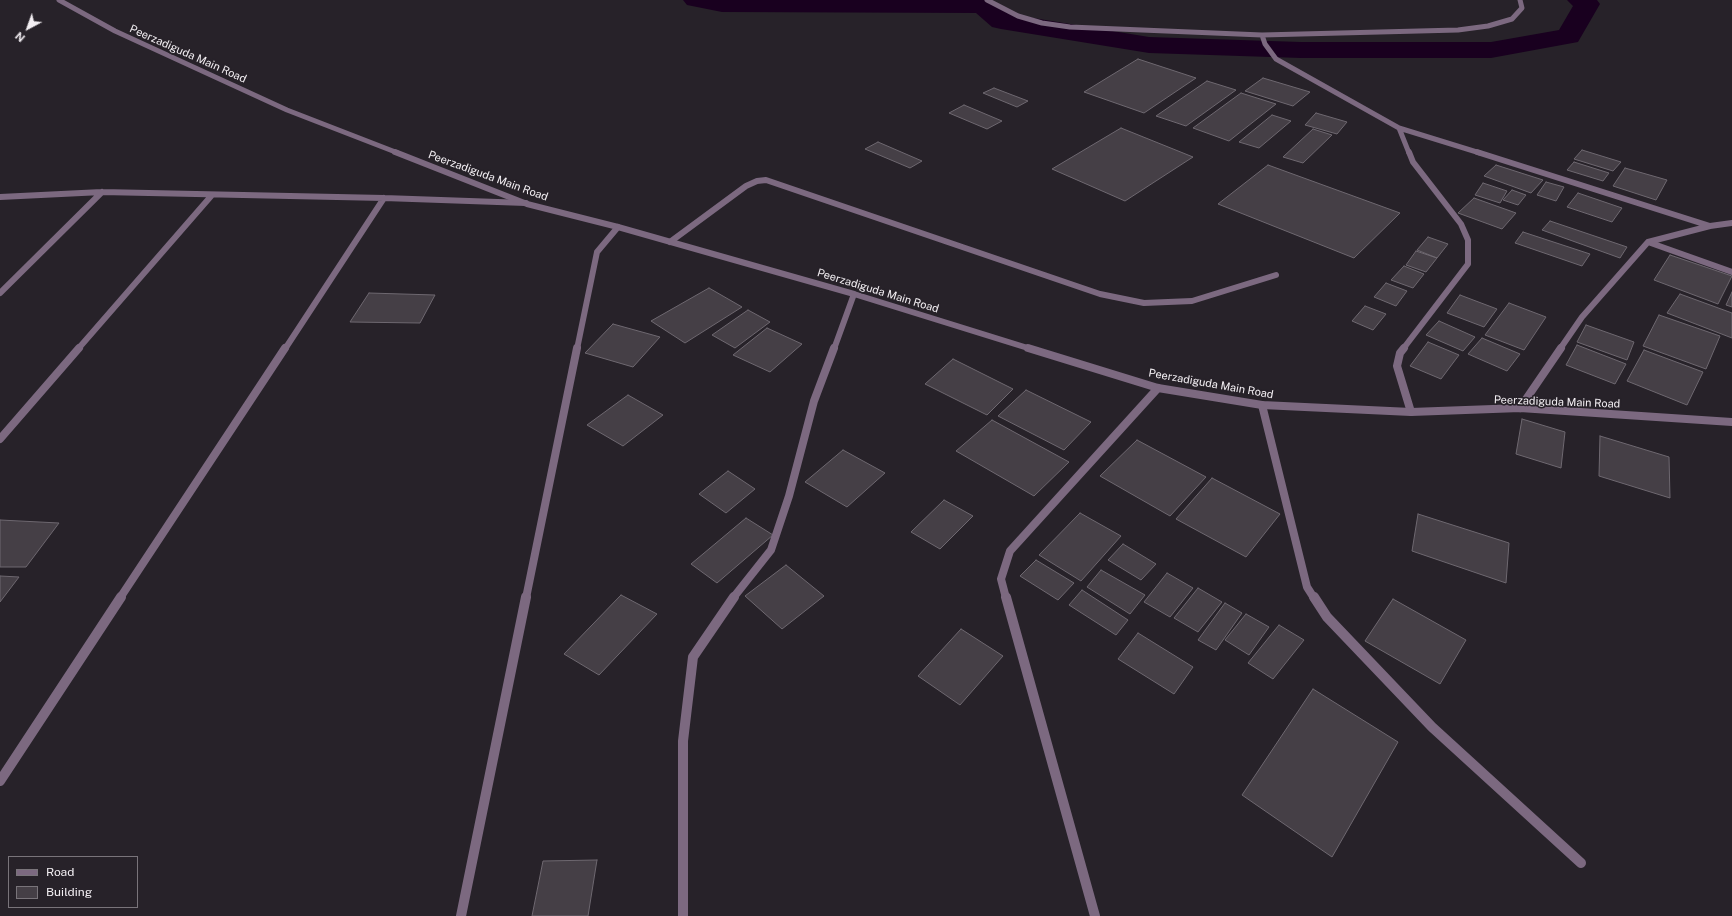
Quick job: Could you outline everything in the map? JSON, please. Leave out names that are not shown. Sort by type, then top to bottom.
[{"type":"street","name":"Peerzadiguda Main Road","points":[[59,0],[115,31],[287,110],[527,204],[618,227],[854,294],[1158,388],[1262,405],[1411,412],[1520,408],[1732,422]]},
{"type":"street","points":[[987,0],[1018,16],[1042,23],[1070,27],[1262,35],[1458,30],[1488,26],[1512,19],[1522,8],[1520,0]]},
{"type":"street","points":[[1262,35],[1265,44],[1276,59],[1399,128],[1710,226]]},
{"type":"street","points":[[1399,128],[1413,162],[1461,224],[1468,240],[1468,264],[1400,353],[1397,366],[1411,412]]},
{"type":"street","points":[[670,242],[746,186],[757,181],[766,180],[1100,294],[1144,303],[1192,301],[1276,275]]},
{"type":"street","points":[[0,197],[102,192],[384,198],[527,204]]},
{"type":"street","points":[[0,293],[102,192]]},
{"type":"street","points":[[0,439],[212,195]]},
{"type":"street","points":[[0,780],[384,198]]},
{"type":"street","points":[[1520,408],[1582,317],[1648,242],[1710,226],[1732,223]]},
{"type":"street","points":[[461,916],[597,252],[618,227]]},
{"type":"street","points":[[1648,242],[1732,272]]},
{"type":"street","points":[[683,916],[683,741],[693,657],[733,598],[771,550],[789,496],[814,401],[854,294]]},
{"type":"street","points":[[1095,916],[1001,579],[1010,552],[1158,388]]},
{"type":"street","points":[[1262,405],[1307,587],[1327,618],[1432,727],[1581,863]]},
{"type":"building","points":[[1138,59],[1196,78],[1144,113],[1084,92]]},
{"type":"building","points":[[1263,78],[1310,92],[1293,106],[1245,91]]},
{"type":"building","points":[[1207,81],[1236,90],[1186,126],[1156,116]]},
{"type":"building","points":[[994,88],[1028,101],[1017,107],[983,93]]},
{"type":"building","points":[[1241,93],[1276,104],[1229,141],[1193,128]]},
{"type":"building","points":[[964,105],[1002,121],[987,129],[949,113]]},
{"type":"building","points":[[1316,113],[1347,122],[1337,134],[1305,125]]},
{"type":"building","points":[[1272,115],[1291,121],[1259,148],[1239,142]]},
{"type":"building","points":[[1121,128],[1193,157],[1125,201],[1052,169]]},
{"type":"building","points":[[1313,129],[1332,135],[1303,163],[1283,157]]},
{"type":"building","points":[[878,142],[922,161],[910,168],[865,149]]},
{"type":"building","points":[[1582,150],[1621,162],[1613,171],[1574,159]]},
{"type":"building","points":[[1574,162],[1609,173],[1603,181],[1567,170]]},
{"type":"building","points":[[1268,165],[1400,213],[1354,258],[1218,204]]},
{"type":"building","points":[[1496,165],[1543,180],[1531,193],[1484,176]]},
{"type":"building","points":[[1625,168],[1667,180],[1656,200],[1613,186]]},
{"type":"building","points":[[1546,182],[1564,187],[1556,201],[1537,195]]},
{"type":"building","points":[[1483,183],[1507,191],[1500,203],[1475,195]]},
{"type":"building","points":[[1512,190],[1526,195],[1518,205],[1503,200]]},
{"type":"building","points":[[1578,193],[1622,208],[1612,222],[1567,207]]},
{"type":"building","points":[[1474,198],[1516,213],[1502,229],[1458,213]]},
{"type":"building","points":[[1550,221],[1627,247],[1620,258],[1542,230]]},
{"type":"building","points":[[1523,232],[1590,254],[1582,266],[1515,243]]},
{"type":"building","points":[[1428,237],[1448,244],[1437,258],[1417,250]]},
{"type":"building","points":[[1416,251],[1437,258],[1426,272],[1406,265]]},
{"type":"building","points":[[1670,255],[1732,276],[1718,304],[1654,280]]},
{"type":"building","points":[[1404,266],[1424,274],[1413,288],[1391,280]]},
{"type":"building","points":[[1386,283],[1407,291],[1396,306],[1374,297]]},
{"type":"building","points":[[709,288],[742,307],[685,343],[651,321]]},
{"type":"building","points":[[1732,292],[1732,307],[1726,305]]},
{"type":"building","points":[[369,293],[435,295],[420,323],[350,322]]},
{"type":"building","points":[[1680,294],[1732,313],[1732,338],[1667,313]]},
{"type":"building","points":[[1460,295],[1497,309],[1484,327],[1447,313]]},
{"type":"building","points":[[1509,303],[1546,317],[1524,350],[1485,335]]},
{"type":"building","points":[[1365,306],[1386,314],[1373,330],[1352,321]]},
{"type":"building","points":[[748,310],[770,322],[735,348],[712,335]]},
{"type":"building","points":[[1659,315],[1720,336],[1706,369],[1643,346]]},
{"type":"building","points":[[1439,321],[1475,337],[1463,351],[1426,335]]},
{"type":"building","points":[[613,324],[660,337],[633,367],[585,353]]},
{"type":"building","points":[[1586,325],[1634,342],[1627,360],[1577,342]]},
{"type":"building","points":[[767,328],[802,344],[770,372],[733,355]]},
{"type":"building","points":[[1482,338],[1520,354],[1507,371],[1468,354]]},
{"type":"building","points":[[1428,342],[1459,355],[1441,379],[1410,366]]},
{"type":"building","points":[[1577,345],[1626,364],[1615,384],[1566,365]]},
{"type":"building","points":[[1644,350],[1703,372],[1687,405],[1627,381]]},
{"type":"building","points":[[953,359],[1013,389],[987,415],[925,384]]},
{"type":"building","points":[[1026,390],[1091,422],[1064,450],[998,416]]},
{"type":"building","points":[[628,395],[663,415],[623,446],[587,425]]},
{"type":"building","points":[[1522,419],[1565,432],[1561,468],[1516,454]]},
{"type":"building","points":[[992,420],[1069,462],[1034,496],[956,451]]},
{"type":"building","points":[[1600,436],[1669,457],[1670,498],[1599,476]]},
{"type":"building","points":[[1137,440],[1206,477],[1170,516],[1100,476]]},
{"type":"building","points":[[843,450],[885,473],[847,507],[805,482]]},
{"type":"building","points":[[728,471],[755,489],[726,513],[699,494]]},
{"type":"building","points":[[1212,478],[1280,514],[1246,557],[1176,519]]},
{"type":"building","points":[[944,500],[973,516],[940,549],[911,532]]},
{"type":"building","points":[[1080,513],[1121,536],[1081,581],[1039,555]]},
{"type":"building","points":[[1418,514],[1509,543],[1506,583],[1412,551]]},
{"type":"building","points":[[746,518],[773,535],[717,583],[691,564]]},
{"type":"building","points":[[0,520],[59,523],[26,567],[0,567]]},
{"type":"building","points":[[1123,544],[1156,564],[1141,580],[1108,560]]},
{"type":"building","points":[[1036,560],[1074,583],[1058,600],[1020,576]]},
{"type":"building","points":[[786,565],[824,596],[782,629],[745,596]]},
{"type":"building","points":[[1101,570],[1145,595],[1130,614],[1087,587]]},
{"type":"building","points":[[1167,573],[1193,588],[1170,617],[1144,602]]},
{"type":"building","points":[[0,576],[19,577],[0,602]]},
{"type":"building","points":[[1198,588],[1222,602],[1198,632],[1174,618]]},
{"type":"building","points":[[1082,590],[1128,620],[1116,635],[1069,605]]},
{"type":"building","points":[[621,595],[657,614],[599,675],[564,654]]},
{"type":"building","points":[[1393,599],[1466,640],[1440,684],[1365,641]]},
{"type":"building","points":[[1225,603],[1242,613],[1216,650],[1198,640]]},
{"type":"building","points":[[1246,614],[1269,627],[1249,655],[1225,640]]},
{"type":"building","points":[[1279,625],[1304,640],[1273,679],[1248,663]]},
{"type":"building","points":[[961,629],[1003,656],[960,705],[918,676]]},
{"type":"building","points":[[1138,633],[1193,667],[1174,694],[1118,659]]},
{"type":"building","points":[[1313,689],[1398,742],[1332,857],[1242,795]]},
{"type":"building","points":[[597,860],[588,916],[532,916],[543,861]]},
{"type":"waterway","points":[[696,0],[722,4],[983,5],[1001,21],[1149,45],[1301,50],[1491,50],[1569,36],[1587,4],[1580,0]]}]
